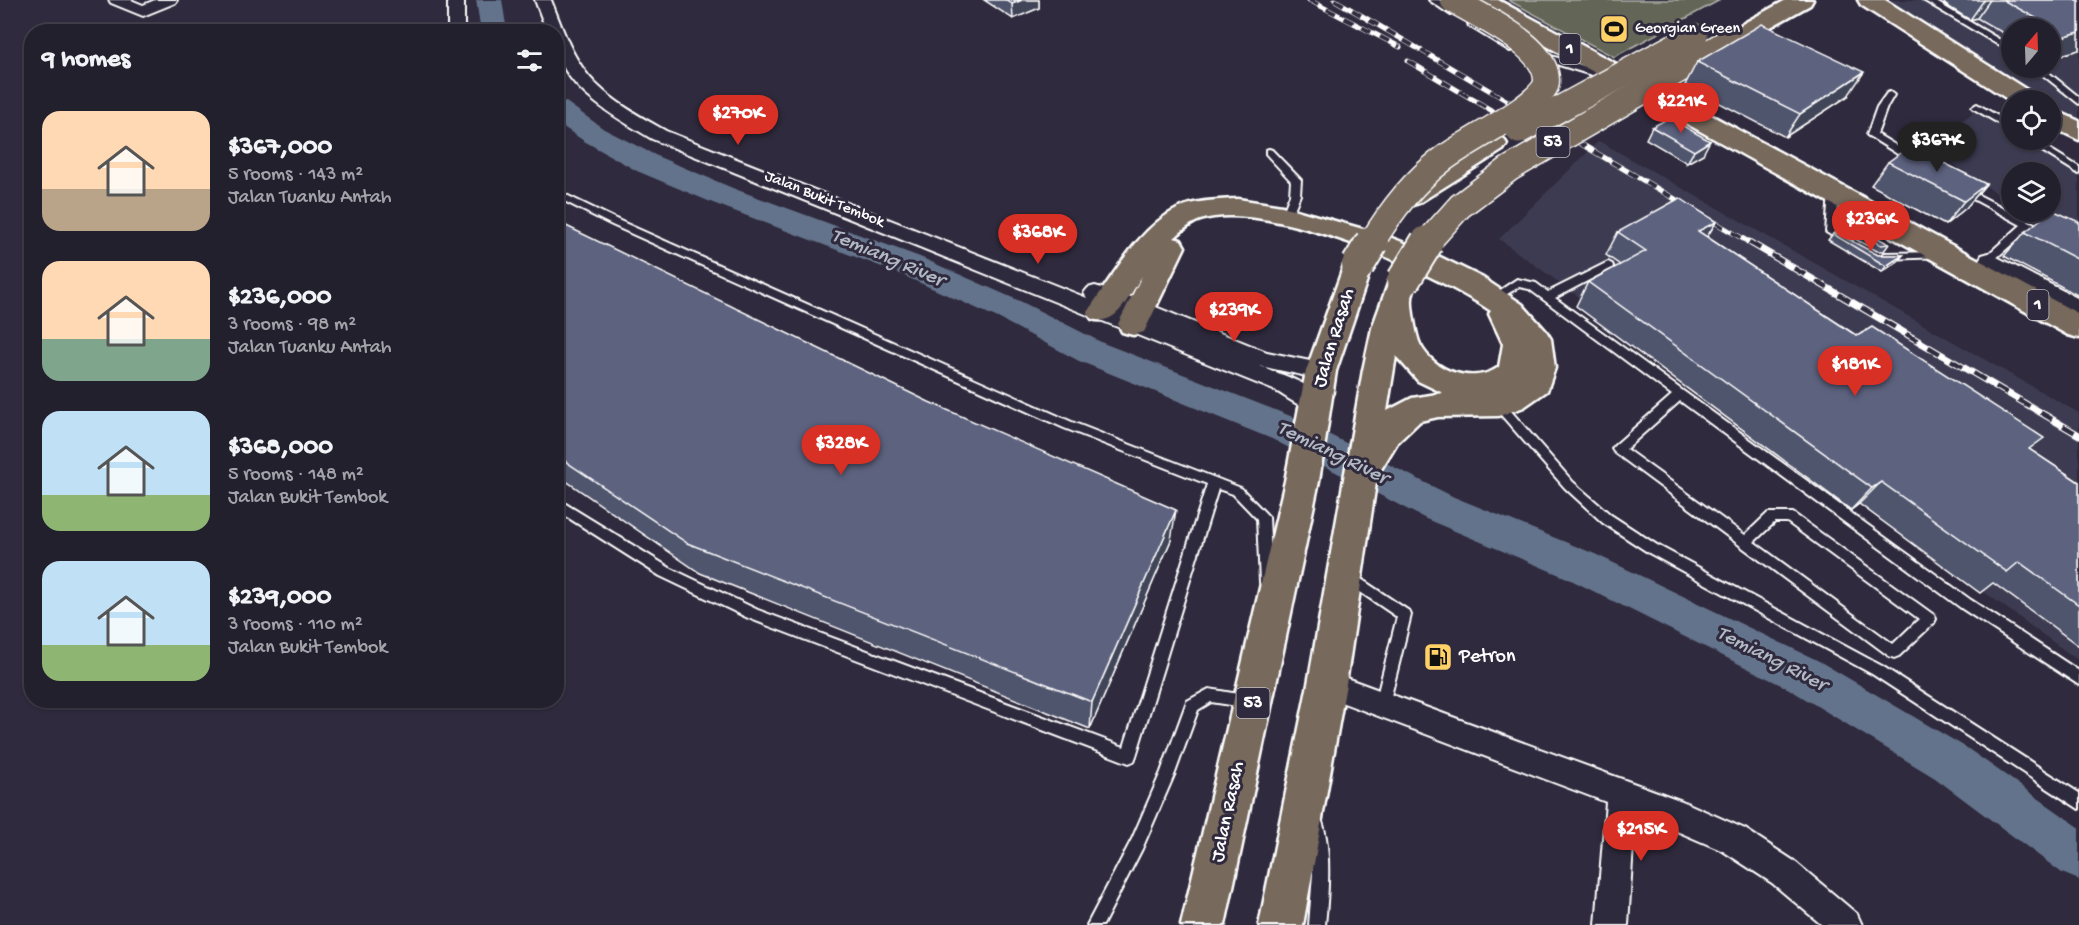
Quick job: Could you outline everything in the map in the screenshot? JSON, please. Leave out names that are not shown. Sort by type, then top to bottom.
[{"type":"highway","points":[[1402,201],[1433,167],[1480,133],[1527,105],[1542,93],[1546,82],[1547,72],[1543,62],[1533,50],[1453,0]]},
{"type":"highway","name":"1","points":[[1481,0],[1947,255],[1982,266],[2079,327]]},
{"type":"highway","name":"Jalan Rasah","points":[[1203,925],[1302,481],[1321,371],[1358,265],[1378,230],[1402,201],[1494,144],[1762,0]]},
{"type":"highway","name":"53","points":[[1281,925],[1327,684],[1356,493],[1372,446],[1380,359],[1401,288],[1415,256],[1434,231],[1479,188],[1802,0]]},
{"type":"highway","points":[[1848,0],[2009,90]]},
{"type":"highway","points":[[1869,0],[1942,46],[1955,58]]},
{"type":"highway","points":[[2061,121],[2078,131]]},
{"type":"highway","points":[[1107,305],[1161,234],[1191,214],[1250,208],[1287,215],[1370,242],[1469,282],[1495,297],[1516,313],[1529,327],[1539,344],[1542,360],[1537,381],[1517,399],[1499,405],[1429,407],[1409,412],[1372,446]]},
{"type":"highway","points":[[1137,316],[1168,250],[1193,226],[1227,209]]},
{"type":"highway","points":[[1401,288],[1402,336],[1415,362],[1428,373],[1446,382],[1486,388],[1503,383],[1514,373],[1518,358],[1518,344],[1495,297]]},
{"type":"street","points":[[117,0],[143,11],[169,0]]},
{"type":"street","points":[[456,0],[456,24]]},
{"type":"street","name":"Jalan Bukit Tembok","points":[[543,0],[550,24]]},
{"type":"street","name":"Jalan Bukit Tembok","points":[[564,64],[620,113],[659,135],[960,255],[1263,360],[1297,369],[1321,371]]},
{"type":"street","points":[[1982,266],[2079,308]]},
{"type":"street","name":"Jalan Bukit Tembok","points":[[1137,316],[1284,385],[1315,412]]},
{"type":"street","points":[[1327,684],[1682,816],[1734,840],[1783,873],[1846,925]]},
{"type":"street","points":[[1612,925],[1621,795]]},
{"type":"lane","points":[[1433,0],[1515,49],[1567,63],[1659,98]]},
{"type":"lane","points":[[1927,0],[2001,44]]},
{"type":"lane","points":[[2050,78],[2079,101]]},
{"type":"lane","points":[[1890,95],[1882,107],[1872,135],[1929,169]]},
{"type":"lane","points":[[1977,107],[2001,121]]},
{"type":"lane","points":[[2045,150],[2079,171]]},
{"type":"lane","points":[[1269,152],[1296,180],[1295,195],[1287,215]]},
{"type":"lane","points":[[1957,186],[2058,241]]},
{"type":"lane","points":[[1833,193],[1831,232],[1857,246]]},
{"type":"lane","points":[[564,197],[616,223],[1068,425],[1237,491],[1263,517],[1267,638]]},
{"type":"lane","points":[[1982,266],[2027,225]]},
{"type":"lane","points":[[1874,256],[1947,255]]},
{"type":"lane","points":[[1546,298],[1608,266]]},
{"type":"lane","points":[[1495,297],[1517,283],[1532,286],[1966,604],[2079,679]]},
{"type":"lane","points":[[1679,395],[1618,449],[1893,652],[1929,620],[1789,518],[1772,517],[1746,542]]},
{"type":"lane","points":[[1499,405],[1569,485],[1607,519],[1653,549],[1877,670],[2079,802]]},
{"type":"lane","points":[[564,507],[666,572],[753,615],[1129,756],[1214,482]]},
{"type":"lane","points":[[1343,573],[1404,615],[1382,704]]},
{"type":"lane","points":[[1095,925],[1142,834],[1168,774],[1192,706],[1209,695],[1253,703]]},
{"type":"lane","points":[[1310,776],[1320,853],[1320,898],[1317,925]]},
{"type":"shaded area","points":[[1878,0],[2075,0],[2079,2],[2079,124],[2061,112],[2061,90],[2025,90],[2005,78],[2061,78],[2061,18],[2001,18],[2001,75]]},
{"type":"shaded area","points":[[1978,109],[2001,124],[2001,150],[2043,150],[2079,172],[2079,240],[2044,222],[2061,222],[2061,162],[2001,162],[2001,196],[1927,146]]},
{"type":"shaded area","points":[[1599,141],[2079,413],[2079,661],[1499,239]]},
{"type":"green space","name":"Georgian Green","points":[[1508,0],[1720,0],[1614,57]]},
{"type":"building","points":[[1006,0],[1022,0],[1012,4]]},
{"type":"building","points":[[2003,0],[2079,1],[2079,32],[2061,37],[2061,18],[2036,18]]},
{"type":"building","points":[[1762,24],[1864,72],[1800,114],[1697,62]]},
{"type":"building","points":[[1669,118],[1710,141],[1694,151],[1652,127]]},
{"type":"building","points":[[1910,146],[1986,184],[1964,201],[1888,162]]},
{"type":"building","points":[[1680,198],[1716,222],[1698,231],[1857,336],[1872,327],[2044,438],[2029,449],[2079,482],[2079,605],[2019,562],[2007,572],[1881,482],[1872,488],[1588,282],[1646,251],[1618,232]]},
{"type":"building","points":[[2061,214],[2079,222],[2079,260],[2025,232],[2037,222],[2061,222]]},
{"type":"building","points":[[1851,223],[1889,244],[1881,245],[1846,226]]},
{"type":"building","points":[[564,225],[929,402],[1176,510],[1092,702],[687,543],[564,460]]},
{"type":"building","points":[[1835,232],[1878,255],[1903,255],[1886,266],[1833,234]]},
{"type":"waterway","name":"Temiang River","points":[[489,0],[493,24]]},
{"type":"waterway","name":"Temiang River","points":[[564,114],[594,135],[648,164],[724,196],[909,265],[1010,310],[1091,352],[1285,429],[1440,508],[1581,566],[1804,675],[1951,763],[2079,856]]},
{"type":"railway","points":[[1309,0],[1400,47]]},
{"type":"railway","points":[[1335,0],[1752,244]]},
{"type":"railway","points":[[1408,61],[1528,132]]},
{"type":"railway","points":[[1749,242],[2079,435]]},
{"type":"place","name":"Georgian Green","points":[[1614,29]]},
{"type":"place","name":"Petron","points":[[1438,657]]}]
